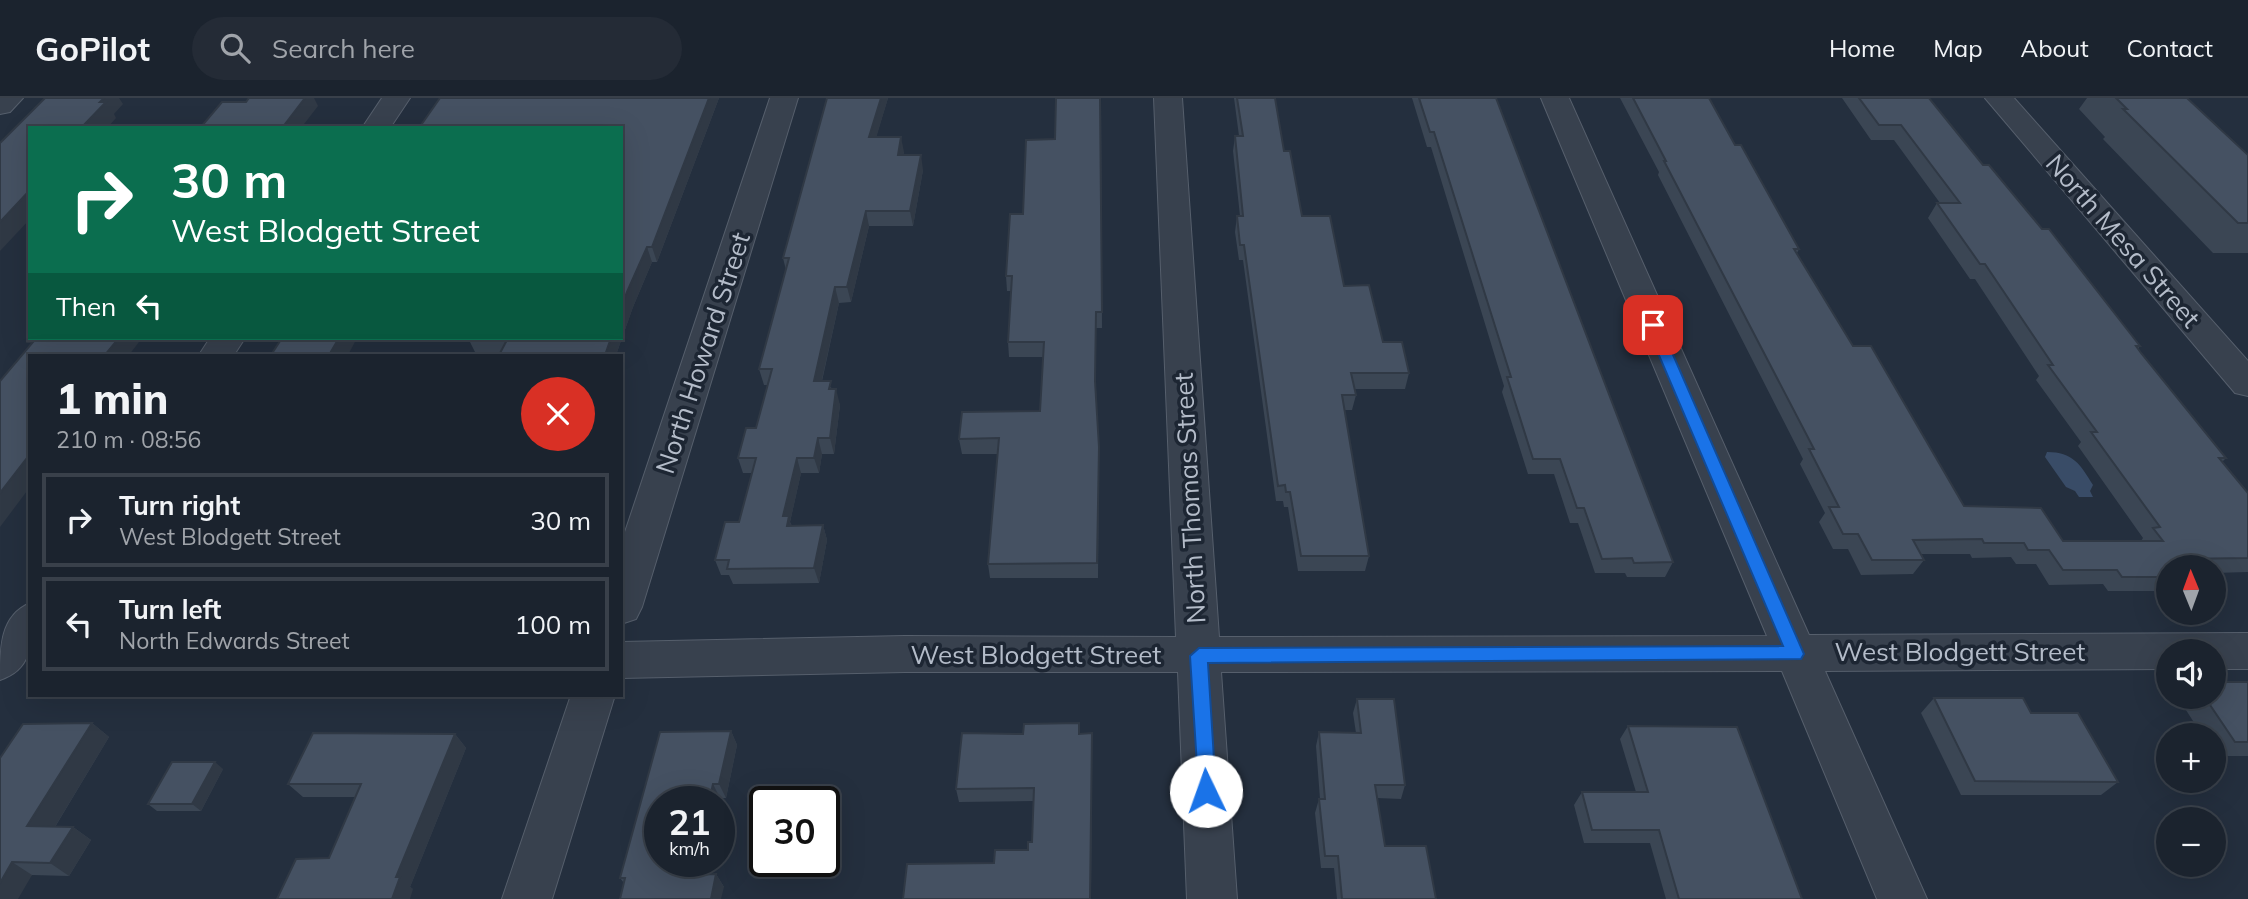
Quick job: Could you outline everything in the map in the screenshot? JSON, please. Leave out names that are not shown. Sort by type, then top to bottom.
[{"type":"street","points":[[0,107],[9,98]]},
{"type":"street","points":[[377,126],[396,98]]},
{"type":"street","name":"North Howard Street","points":[[623,601],[784,98]]},
{"type":"street","name":"North Thomas Street","points":[[1168,98],[1212,899]]},
{"type":"street","points":[[1555,98],[1902,899]]},
{"type":"street","name":"North Mesa Street","points":[[1999,98],[2248,384]]},
{"type":"street","points":[[0,663],[28,623]]},
{"type":"street","name":"West Blodgett Street","points":[[623,660],[905,654],[1199,656],[2248,651]]},
{"type":"street","points":[[0,663],[28,663]]},
{"type":"street","points":[[527,899],[592,697]]},
{"type":"water","points":[[2047,452],[2063,454],[2075,461],[2093,485],[2090,491],[2093,497],[2079,497],[2075,491],[2066,487],[2045,457]]},
{"type":"building","points":[[45,98],[104,98],[100,102],[106,102],[83,126],[28,126],[28,192],[0,222],[0,143]]},
{"type":"building","points":[[249,98],[305,98],[284,126],[202,126],[222,102],[246,102]]},
{"type":"building","points":[[440,98],[709,98],[652,247],[647,247],[623,303],[623,126],[420,126]]},
{"type":"building","points":[[827,98],[881,98],[869,137],[901,137],[898,155],[921,155],[910,211],[866,211],[847,287],[835,287],[814,381],[831,381],[829,389],[836,389],[830,438],[818,438],[814,458],[797,458],[783,516],[789,516],[787,526],[823,525],[814,568],[727,569],[729,560],[715,560],[725,522],[739,522],[756,458],[738,458],[746,428],[756,428],[772,369],[759,369],[789,258],[783,258]]},
{"type":"building","points":[[1056,98],[1100,98],[1102,312],[1096,312],[1095,381],[1099,447],[1097,563],[988,564],[999,438],[959,439],[962,412],[1040,411],[1044,342],[1008,342],[1012,276],[1006,276],[1010,214],[1023,214],[1026,140],[1055,139]]},
{"type":"building","points":[[1237,98],[1275,98],[1284,151],[1290,151],[1302,216],[1330,216],[1344,286],[1369,285],[1383,342],[1402,342],[1409,373],[1351,373],[1356,395],[1342,395],[1369,556],[1301,556],[1290,492],[1286,492],[1285,485],[1278,486],[1244,245],[1240,245],[1237,216],[1243,216],[1235,136],[1243,136]]},
{"type":"building","points":[[1419,98],[1496,98],[1673,562],[1634,563],[1632,558],[1602,559],[1584,508],[1577,508],[1560,459],[1533,459],[1507,377],[1511,377],[1434,132],[1430,132]]},
{"type":"building","points":[[1633,98],[1709,98],[1735,145],[1741,145],[1799,249],[1794,249],[1853,346],[1871,346],[1964,506],[2041,508],[2063,541],[2163,541],[2153,528],[2160,527],[2091,432],[2097,432],[2048,365],[2053,365],[1985,264],[1980,264],[1937,203],[1960,203],[1901,125],[1879,125],[1859,98],[1929,98],[1983,165],[1989,165],[2042,229],[2049,229],[2140,346],[2136,346],[2141,353],[2226,458],[2219,458],[2248,493],[2248,558],[2226,558],[2226,555],[2156,555],[2156,577],[2122,577],[2117,570],[2063,570],[2049,550],[2028,550],[2024,543],[1984,543],[1982,539],[1913,540],[1924,560],[1872,560],[1858,534],[1843,534],[1829,507],[1839,507],[1809,449],[1814,449]]},
{"type":"building","points":[[2116,98],[2187,98],[2248,155],[2248,223],[2238,223],[2123,109],[2127,109]]},
{"type":"building","points":[[117,340],[106,354],[28,354],[28,457],[0,493],[0,381],[33,342],[28,342]]},
{"type":"building","points":[[281,340],[338,340],[330,354],[272,354]]},
{"type":"building","points":[[507,340],[610,340],[605,354],[500,354]]},
{"type":"building","points":[[2226,682],[2248,682],[2248,742],[2235,742],[2226,729],[2226,723],[2222,723],[2213,709],[2226,709]]},
{"type":"building","points":[[1934,698],[2023,698],[2031,713],[2078,713],[2118,782],[1975,781]]},
{"type":"building","points":[[1357,699],[1394,699],[1405,785],[1375,785],[1385,846],[1426,846],[1436,899],[1342,899],[1338,856],[1325,856],[1319,799],[1325,799],[1319,732],[1361,733]]},
{"type":"building","points":[[92,723],[27,826],[73,827],[50,863],[12,862],[0,883],[0,758],[23,724]]},
{"type":"building","points":[[1079,723],[1079,734],[1092,733],[1090,899],[903,899],[907,864],[994,863],[995,850],[1028,850],[1028,842],[1032,842],[1034,788],[956,789],[962,733],[1023,734],[1024,724]]},
{"type":"building","points":[[1628,726],[1737,727],[1802,899],[1679,899],[1659,830],[1592,830],[1582,792],[1648,792]]},
{"type":"building","points":[[731,731],[719,784],[645,786],[660,732]]},
{"type":"building","points":[[313,733],[455,734],[396,877],[400,877],[392,899],[277,899],[296,859],[329,858],[361,784],[288,784]]},
{"type":"building","points":[[172,762],[215,762],[192,804],[148,804]]},
{"type":"building","points":[[644,790],[644,877],[715,877],[711,899],[620,899],[625,878],[620,878]]},
{"type":"route","points":[[1206,791],[1199,656],[1795,654],[1653,325]]}]
